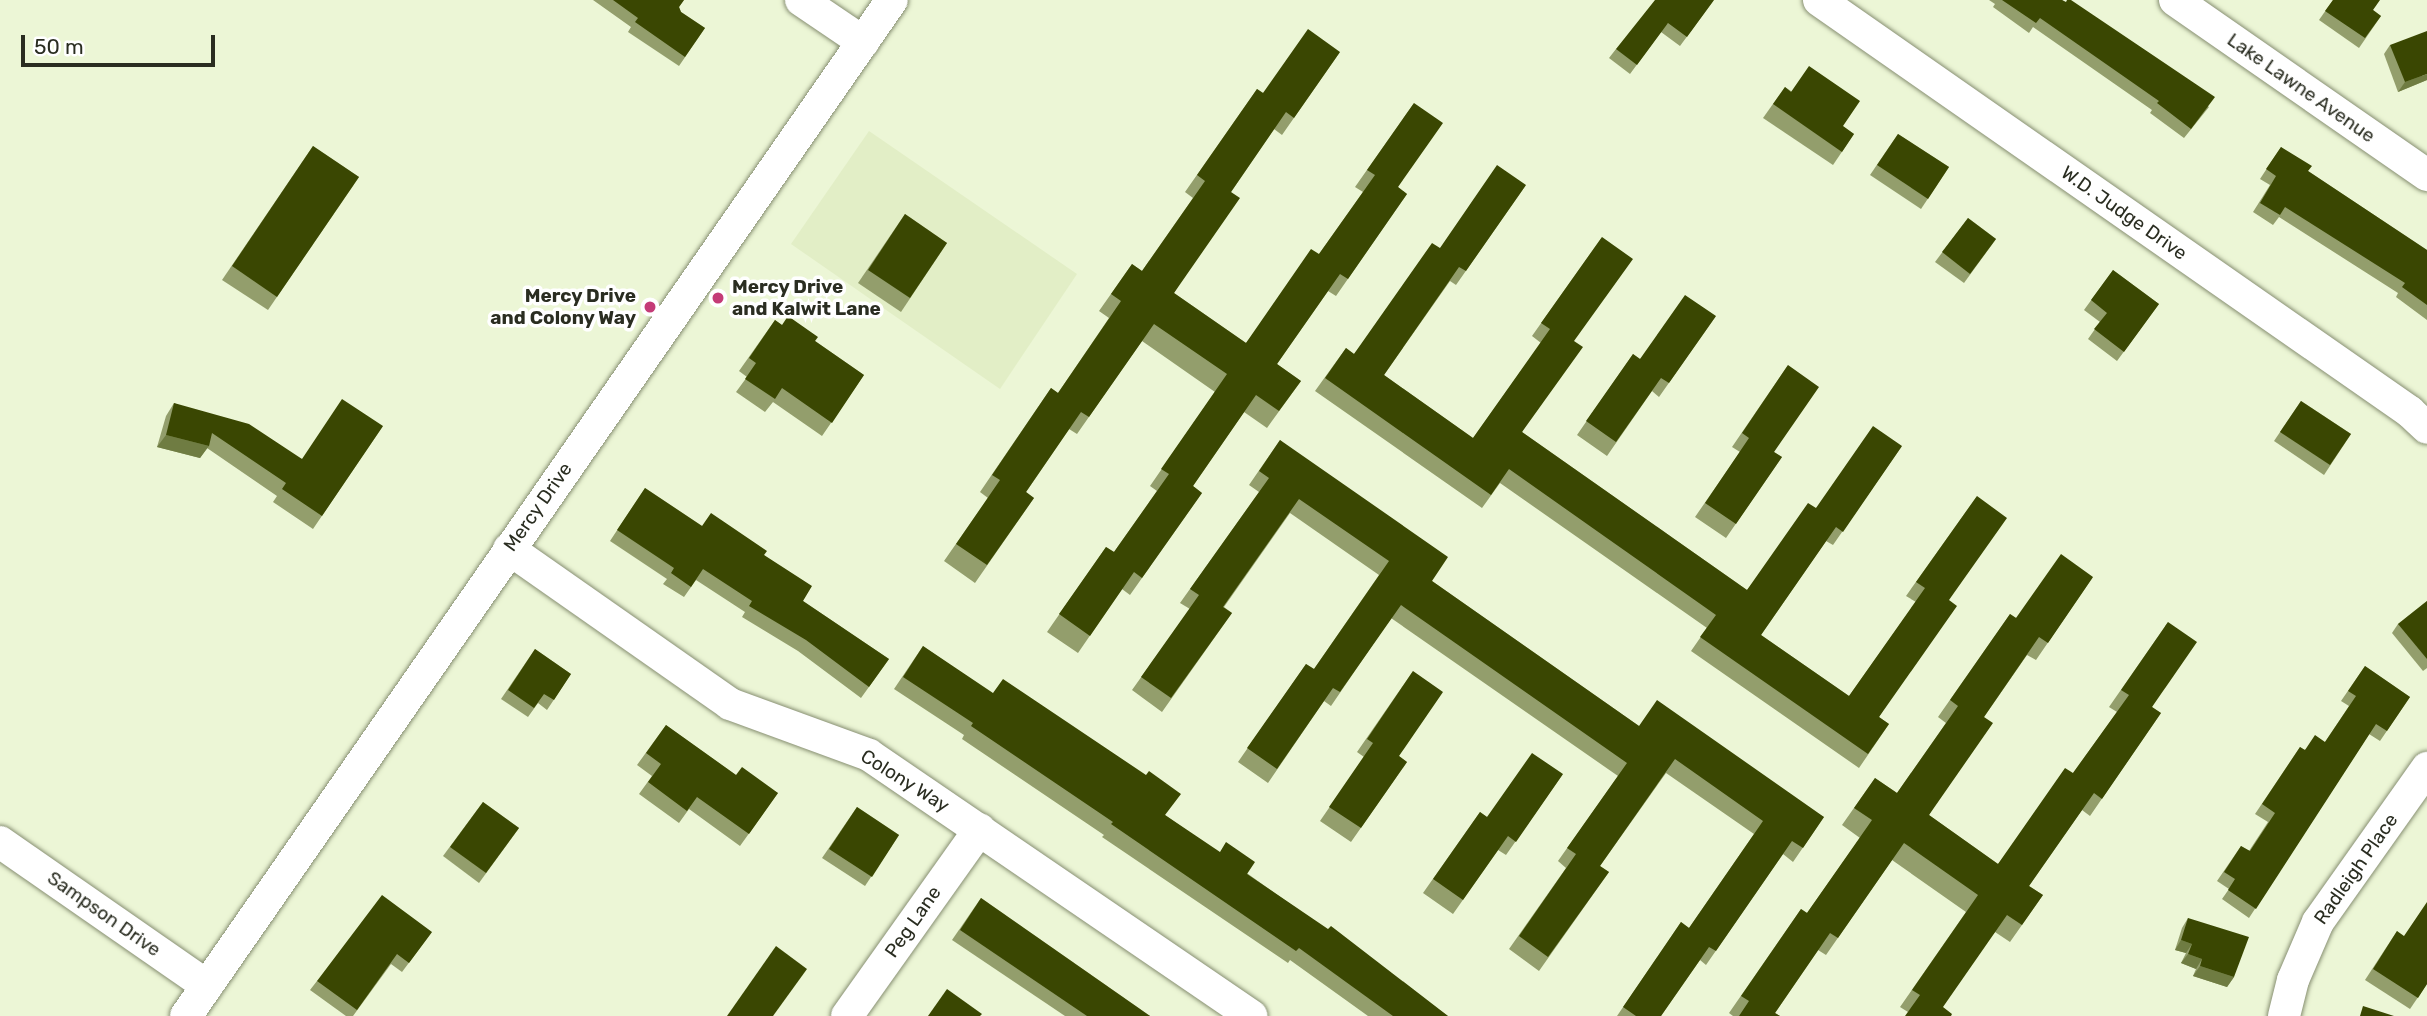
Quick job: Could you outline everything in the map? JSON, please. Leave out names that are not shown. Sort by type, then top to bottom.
[{"type":"street","points":[[801,0],[863,42]]},
{"type":"street","name":"Mercy Drive","points":[[186,1016],[892,0]]},
{"type":"street","name":"W.D. Judge Drive","points":[[1819,0],[2410,412],[2427,428]]},
{"type":"street","name":"Lake Lawne Avenue","points":[[2175,0],[2427,175]]},
{"type":"street","name":"Colony Way","points":[[509,550],[730,704],[869,755],[1252,1016]]},
{"type":"street","name":"Radleigh Place","points":[[2284,1016],[2293,980],[2318,922],[2427,768]]},
{"type":"street","name":"Peg Lane","points":[[847,1016],[980,829]]},
{"type":"street","name":"Sampson Drive","points":[[0,842],[207,986]]},
{"type":"shaded area","points":[[869,131],[1077,274],[1000,389],[791,244]]},
{"type":"building","points":[[613,0],[684,0],[679,7],[681,12],[705,28],[685,57],[635,22],[638,18]]},
{"type":"building","points":[[1655,0],[1714,0],[1687,37],[1668,23],[1637,65],[1616,49]]},
{"type":"building","points":[[2002,0],[2071,0],[2215,97],[2191,129],[2157,103],[2159,101],[2040,18],[2036,23]]},
{"type":"building","points":[[2333,0],[2380,0],[2373,10],[2381,16],[2365,38],[2325,11]]},
{"type":"building","points":[[1308,29],[1340,52],[1294,118],[1286,112],[1231,192],[1240,198],[1174,293],[1246,343],[1311,249],[1319,254],[1375,175],[1367,170],[1414,103],[1443,123],[1398,187],[1407,194],[1348,279],[1340,274],[1277,364],[1301,381],[1279,411],[1256,395],[1193,486],[1202,493],[1142,578],[1134,572],[1090,636],[1059,614],[1106,547],[1114,552],[1169,474],[1161,469],[1227,374],[1154,324],[1089,417],[1081,412],[1026,492],[1034,498],[987,565],[956,544],[1000,480],[992,475],[1051,388],[1058,393],[1121,301],[1111,294],[1132,264],[1142,271],[1205,181],[1197,175],[1257,89],[1263,93]]},
{"type":"building","points":[[2427,31],[2427,74],[2405,82],[2390,45]]},
{"type":"building","points":[[1809,66],[1860,101],[1843,126],[1854,134],[1842,152],[1773,104],[1785,87],[1791,92]]},
{"type":"building","points":[[1898,134],[1949,167],[1928,199],[1877,165]]},
{"type":"building","points":[[313,146],[359,177],[277,297],[232,266]]},
{"type":"building","points":[[2281,147],[2312,166],[2308,171],[2427,250],[2427,305],[2402,287],[2405,283],[2285,207],[2280,215],[2260,203],[2276,176],[2266,169]]},
{"type":"building","points":[[1497,165],[1526,185],[1466,271],[1459,267],[1384,375],[1473,438],[1550,329],[1541,323],[1602,237],[1633,259],[1574,341],[1583,347],[1522,432],[1747,590],[1808,503],[1816,508],[1873,426],[1902,446],[1843,532],[1836,527],[1761,635],[1849,696],[1925,588],[1916,582],[1977,496],[2007,518],[1949,600],[1957,606],[1879,717],[1889,724],[1868,754],[1700,637],[1716,615],[1509,469],[1491,495],[1325,378],[1346,348],[1354,354],[1432,243],[1440,248]]},
{"type":"building","points":[[905,214],[947,243],[910,298],[868,270]]},
{"type":"building","points":[[1968,218],[1996,239],[1970,274],[1942,252]]},
{"type":"building","points":[[2113,270],[2159,304],[2124,352],[2094,329],[2107,313],[2091,300]]},
{"type":"building","points":[[1685,295],[1716,316],[1669,383],[1661,378],[1616,442],[1586,421],[1633,354],[1640,359]]},
{"type":"building","points":[[788,316],[818,337],[815,341],[864,375],[832,423],[782,388],[775,399],[745,379],[756,363],[749,358],[775,320],[782,325]]},
{"type":"building","points":[[1788,365],[1819,387],[1774,452],[1782,457],[1736,524],[1705,503],[1749,438],[1742,433]]},
{"type":"building","points":[[342,399],[383,426],[322,516],[282,489],[286,483],[212,433],[209,446],[166,435],[174,403],[249,424],[302,459]]},
{"type":"building","points":[[2301,401],[2351,434],[2330,465],[2280,432]]},
{"type":"building","points":[[1280,440],[1448,557],[1432,581],[1639,726],[1657,700],[1824,817],[1803,848],[1792,841],[1716,951],[1709,947],[1661,1016],[1636,1016],[1623,1007],[1681,922],[1689,928],[1763,821],[1675,759],[1600,866],[1609,872],[1548,957],[1519,936],[1576,854],[1567,848],[1627,763],[1401,605],[1340,692],[1333,688],[1277,769],[1247,748],[1306,664],[1314,669],[1389,561],[1299,499],[1223,607],[1232,613],[1171,698],[1141,677],[1199,595],[1190,589],[1269,478],[1259,471]]},
{"type":"building","points":[[645,488],[702,526],[711,513],[767,551],[764,555],[812,586],[803,601],[889,659],[869,687],[806,640],[749,606],[752,601],[703,569],[691,587],[671,573],[674,568],[617,530]]},
{"type":"building","points":[[2061,554],[2093,577],[2048,643],[2039,637],[1984,717],[1993,723],[1929,815],[1998,864],[2065,768],[2073,773],[2129,695],[2121,690],[2168,622],[2197,642],[2152,707],[2161,713],[2102,799],[2094,793],[2029,886],[2043,895],[2022,925],[2007,915],[1943,1007],[1951,1016],[1905,1016],[1920,995],[1912,990],[1978,895],[1904,843],[1838,938],[1830,933],[1775,1013],[1780,1016],[1739,1016],[1749,1001],[1741,996],[1801,909],[1807,913],[1872,820],[1854,808],[1875,778],[1897,793],[1958,706],[1950,700],[2010,614],[2016,618]]},
{"type":"building","points":[[2427,601],[2427,659],[2398,624]]},
{"type":"building","points":[[923,646],[993,693],[1003,679],[1146,775],[1149,771],[1181,794],[1165,815],[1220,852],[1226,842],[1255,862],[1247,874],[1328,929],[1331,926],[1448,1016],[1393,1016],[1299,948],[1296,951],[971,726],[973,723],[903,677]]},
{"type":"building","points":[[535,649],[571,674],[554,700],[544,694],[534,708],[508,690]]},
{"type":"building","points":[[2365,666],[2410,697],[2387,731],[2376,724],[2256,909],[2228,890],[2235,879],[2224,872],[2241,846],[2250,851],[2275,813],[2262,804],[2300,747],[2305,750],[2315,735],[2325,742],[2356,696],[2348,691]]},
{"type":"building","points":[[1413,671],[1443,692],[1399,756],[1407,762],[1361,828],[1329,807],[1373,743],[1367,739]]},
{"type":"building","points":[[666,725],[736,775],[742,767],[778,793],[749,834],[697,797],[687,811],[648,782],[661,764],[646,753]]},
{"type":"building","points":[[1532,753],[1563,774],[1516,842],[1508,836],[1463,900],[1433,879],[1480,812],[1487,817]]},
{"type":"building","points":[[483,802],[519,828],[486,873],[450,847]]},
{"type":"building","points":[[857,807],[899,835],[872,877],[829,849]]},
{"type":"building","points":[[382,895],[432,932],[409,963],[397,954],[357,1010],[317,981]]},
{"type":"building","points":[[981,898],[1150,1016],[1087,1016],[960,930]]},
{"type":"building","points":[[2427,902],[2427,984],[2418,998],[2373,969],[2397,931],[2404,936]]},
{"type":"building","points":[[2188,918],[2249,937],[2234,977],[2200,966],[2202,959],[2188,954],[2192,944],[2181,940]]},
{"type":"building","points":[[776,946],[807,969],[773,1016],[727,1016]]},
{"type":"building","points":[[947,989],[982,1014],[928,1016]]},
{"type":"building","points":[[2363,1006],[2394,1016],[2360,1016]]},
{"type":"place","name":"Mercy Drive and Kalwit Lane","points":[[718,298]]},
{"type":"place","name":"Mercy Drive and Colony Way","points":[[650,307]]}]
